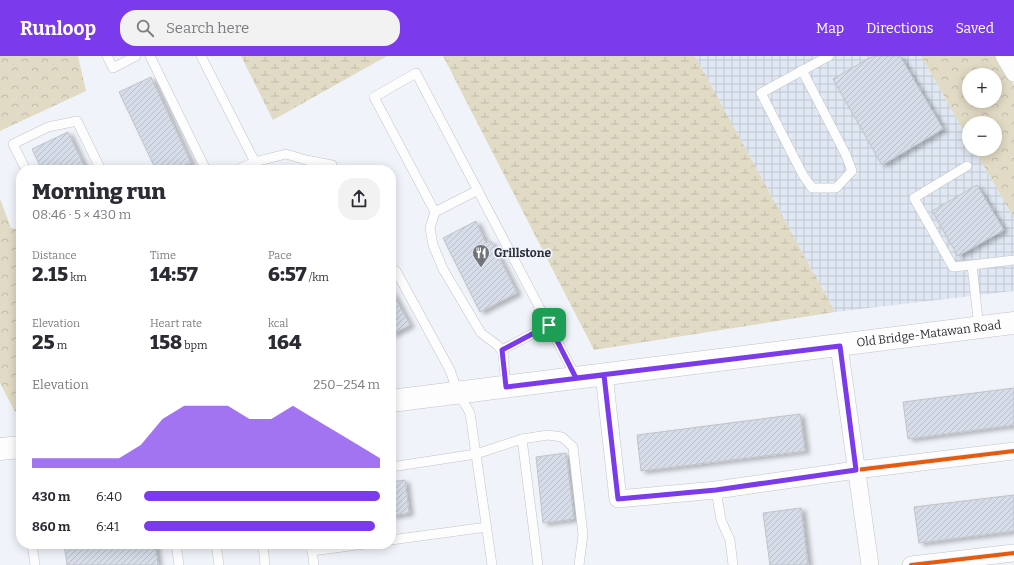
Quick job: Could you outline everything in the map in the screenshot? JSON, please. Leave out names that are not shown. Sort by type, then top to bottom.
[{"type":"main road","name":"Old Bridge-Matawan Road","points":[[396,400],[1014,323]]},
{"type":"main road","points":[[0,449],[16,447]]},
{"type":"street","points":[[1004,56],[1014,73]]},
{"type":"street","points":[[840,346],[870,565]]},
{"type":"street","points":[[604,375],[618,499],[716,490],[856,470],[1014,451]]},
{"type":"street","points":[[911,565],[1014,553]]},
{"type":"lane","points":[[107,56],[113,68],[136,56]]},
{"type":"lane","points":[[150,56],[204,165]]},
{"type":"lane","points":[[201,56],[256,165]]},
{"type":"lane","points":[[802,70],[846,155],[852,171],[836,188],[812,188],[803,175],[761,93],[802,70],[829,56]]},
{"type":"lane","points":[[506,387],[502,350],[481,333],[443,268],[433,245],[430,228],[435,212],[374,97],[416,73],[576,378]]},
{"type":"lane","points":[[24,165],[13,144],[48,127],[77,120],[99,165]]},
{"type":"lane","points":[[259,165],[286,154],[328,165]]},
{"type":"lane","points":[[967,166],[914,198],[953,267],[1014,260]]},
{"type":"lane","points":[[435,212],[478,190]]},
{"type":"lane","points":[[972,265],[980,328]]},
{"type":"lane","points":[[396,271],[450,370],[458,393],[470,413],[492,565]]},
{"type":"lane","points":[[502,350],[549,325]]},
{"type":"lane","points":[[396,466],[476,454],[522,439],[548,435],[562,437],[573,447],[582,535],[579,565]]},
{"type":"lane","points":[[522,439],[538,565]]},
{"type":"lane","points":[[716,490],[721,520],[730,540],[733,565]]},
{"type":"lane","points":[[396,539],[487,527]]},
{"type":"lane","points":[[33,549],[35,565]]},
{"type":"lane","points":[[177,549],[179,565]]},
{"type":"lane","points":[[217,549],[219,565]]},
{"type":"lane","points":[[263,549],[265,565]]},
{"type":"lane","points":[[312,549],[314,565]]},
{"type":"shaded area","points":[[695,56],[921,56],[962,128],[962,156],[978,156],[1014,218],[1014,291],[835,312]]},
{"type":"green space","points":[[0,56],[78,56],[86,91],[0,131]]},
{"type":"green space","points":[[241,56],[387,56],[273,120]]},
{"type":"green space","points":[[443,56],[695,56],[835,312],[594,350]]},
{"type":"green space","points":[[921,56],[997,56],[1014,85],[1014,218],[978,156],[1002,156],[1002,116],[962,116],[962,128]]},
{"type":"green space","points":[[0,199],[11,228],[16,229],[16,412],[0,383]]},
{"type":"building","points":[[873,56],[900,56],[943,129],[882,165],[833,79]]},
{"type":"building","points":[[151,77],[191,163],[186,165],[154,165],[119,92]]},
{"type":"building","points":[[68,132],[84,165],[40,165],[32,149]]},
{"type":"building","points":[[977,185],[1004,230],[958,256],[932,211]]},
{"type":"building","name":"Grillstone","points":[[476,221],[486,243],[491,241],[517,293],[480,312],[443,238]]},
{"type":"building","points":[[396,299],[410,325],[396,332]]},
{"type":"building","points":[[1014,388],[1014,425],[908,439],[903,402]]},
{"type":"building","points":[[800,414],[805,451],[641,471],[637,435]]},
{"type":"building","points":[[566,453],[574,519],[543,523],[536,457]]},
{"type":"building","points":[[405,480],[409,513],[396,515],[396,481]]},
{"type":"building","points":[[1014,495],[1014,531],[919,543],[914,507]]},
{"type":"building","points":[[801,508],[808,565],[770,565],[763,513]]},
{"type":"building","points":[[65,549],[156,549],[158,565],[67,565]]},
{"type":"cycle path","points":[[604,375],[618,499],[716,490],[856,470],[1014,451]]},
{"type":"cycle path","points":[[911,565],[1014,553]]},
{"type":"place","name":"Grillstone","points":[[481,268]]},
{"type":"route","points":[[549,325],[576,378],[840,346],[856,470],[716,490],[618,499],[604,375],[506,387],[502,350],[549,325]]}]
